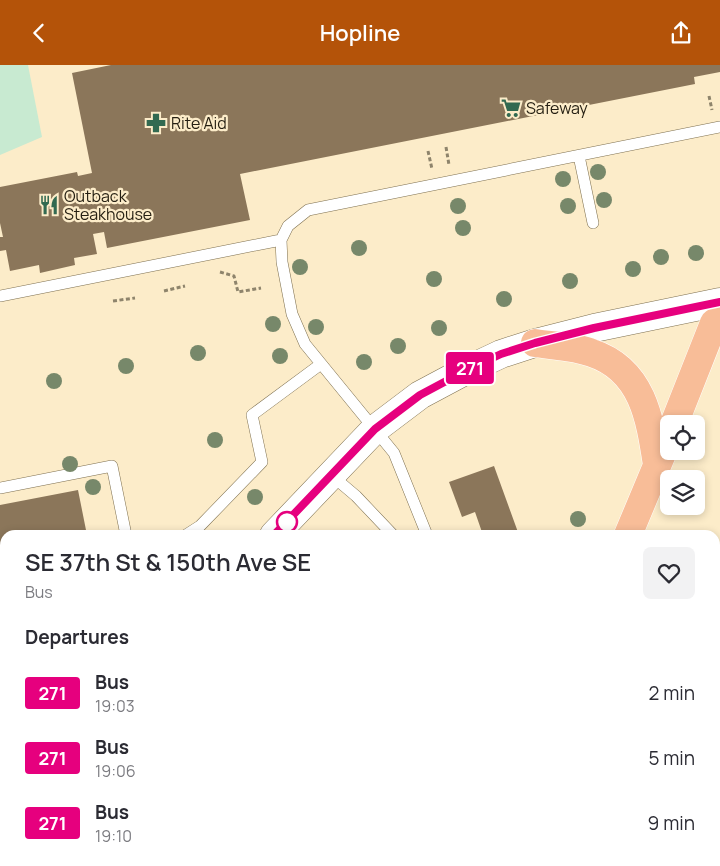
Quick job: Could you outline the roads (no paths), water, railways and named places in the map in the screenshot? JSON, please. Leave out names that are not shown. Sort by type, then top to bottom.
[{"type":"highway","points":[[678,415],[714,323],[720,319]]},
{"type":"highway","points":[[535,343],[591,352],[612,362],[630,379],[644,403],[657,465]]},
{"type":"highway","points":[[630,530],[660,458]]},
{"type":"street","points":[[279,530],[375,429],[420,395],[457,375],[501,354],[535,343],[594,328],[720,303]]},
{"type":"lane","points":[[425,530],[394,453],[305,344],[292,314],[282,262],[281,240],[288,227],[308,211],[720,127]]},
{"type":"lane","points":[[578,156],[593,223]]},
{"type":"lane","points":[[0,296],[281,240]]},
{"type":"lane","points":[[194,530],[200,526],[262,462],[252,415],[321,364]]},
{"type":"lane","points":[[0,488],[112,466],[125,530]]},
{"type":"lane","points":[[330,474],[356,496],[388,530]]},
{"type":"place","name":"Safeway","points":[[511,108]]},
{"type":"place","name":"Rite Aid","points":[[156,123]]},
{"type":"place","name":"Outback Steakhouse","points":[[49,205]]}]
